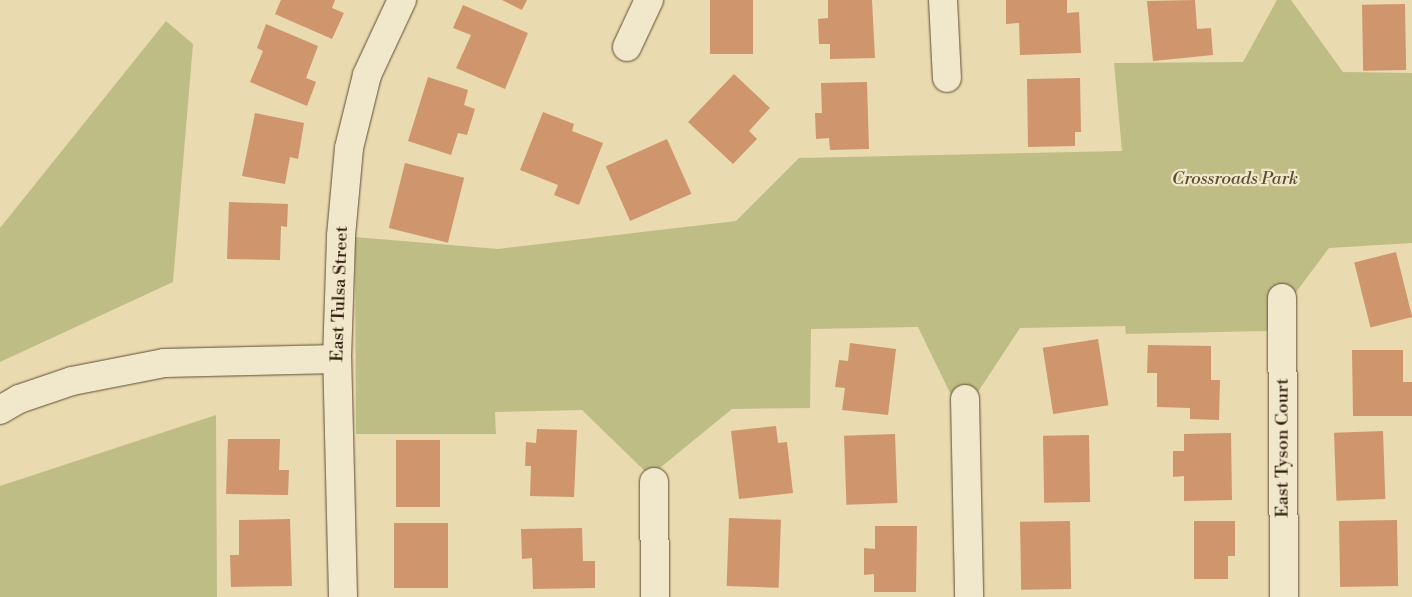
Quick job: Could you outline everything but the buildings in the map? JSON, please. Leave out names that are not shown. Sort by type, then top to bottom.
[{"type":"street","name":"East Tulsa Street","points":[[343,597],[337,359],[340,236],[349,148],[367,75],[402,0]]},
{"type":"street","points":[[627,47],[649,0]]},
{"type":"street","points":[[943,0],[947,78]]},
{"type":"street","name":"East Tyson Court","points":[[1282,298],[1284,597]]},
{"type":"street","points":[[0,410],[18,399],[72,381],[164,363],[337,359]]},
{"type":"street","points":[[965,399],[969,597]]},
{"type":"street","points":[[654,482],[655,597]]},
{"type":"green space","name":"Crossroads Park","points":[[1277,0],[1291,0],[1343,72],[1412,73],[1412,243],[1329,248],[1267,331],[1126,334],[1125,326],[1020,328],[974,398],[952,397],[918,327],[811,329],[810,408],[732,409],[650,476],[582,410],[495,412],[496,434],[356,434],[355,237],[498,249],[736,221],[799,158],[1122,151],[1114,63],[1243,62]]},
{"type":"green space","points":[[166,21],[193,44],[173,282],[0,362],[0,228]]},
{"type":"green space","points":[[216,415],[217,597],[0,597],[0,486]]}]
